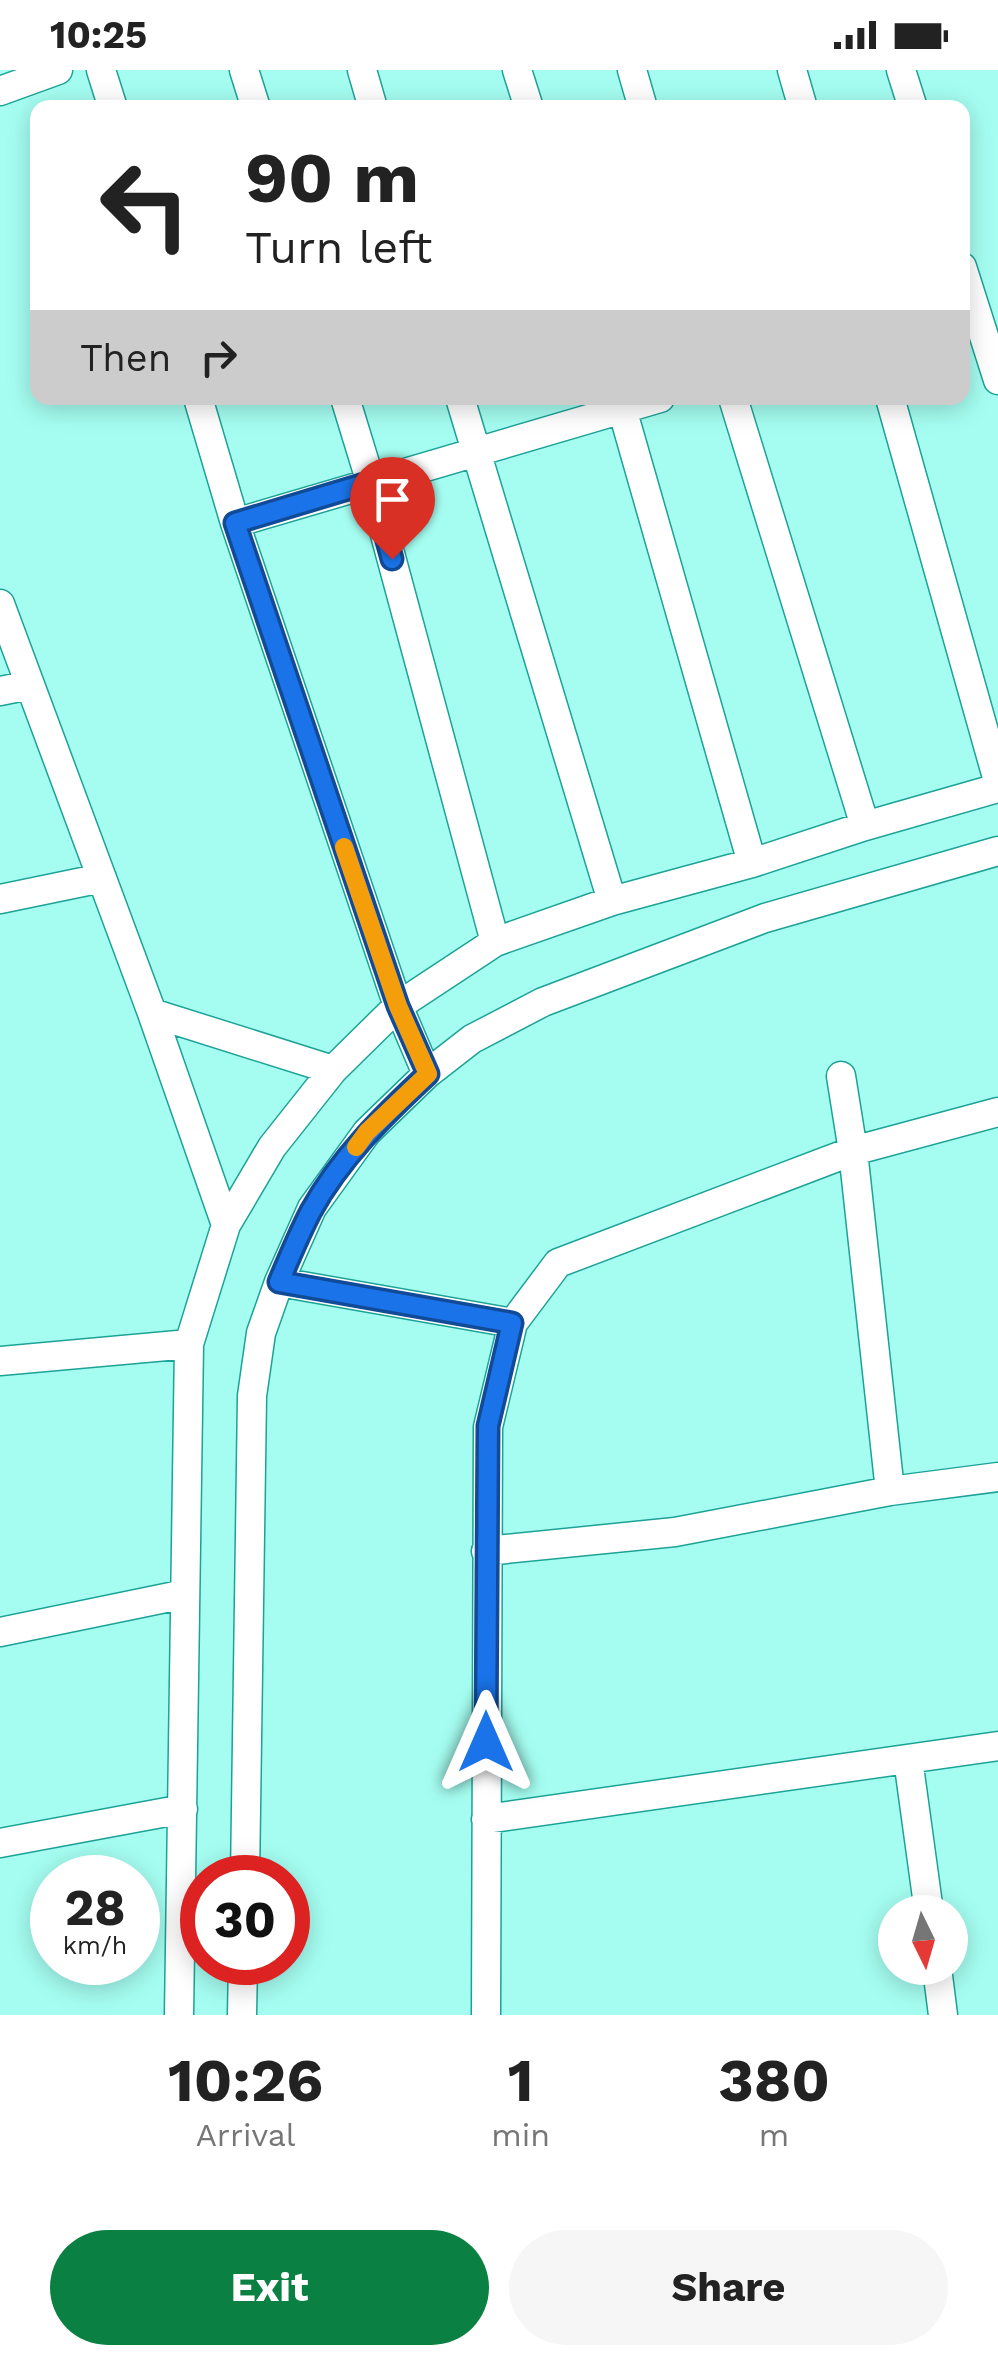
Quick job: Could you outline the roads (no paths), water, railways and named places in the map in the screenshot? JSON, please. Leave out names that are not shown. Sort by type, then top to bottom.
[{"type":"street","points":[[0,90],[58,70]]},
{"type":"street","points":[[102,70],[110,100]]},
{"type":"street","points":[[244,70],[253,100]]},
{"type":"street","points":[[362,70],[371,100]]},
{"type":"street","points":[[517,70],[526,100]]},
{"type":"street","points":[[632,70],[641,100]]},
{"type":"street","points":[[792,70],[801,100]]},
{"type":"street","points":[[901,70],[910,100]]},
{"type":"street","points":[[978,303],[998,380]]},
{"type":"street","points":[[200,405],[235,523],[398,1006],[428,1074]]},
{"type":"street","points":[[347,405],[494,942]]},
{"type":"street","points":[[462,405],[612,901]]},
{"type":"street","points":[[235,523],[477,452],[615,405]]},
{"type":"street","points":[[622,405],[752,864]]},
{"type":"street","points":[[735,405],[865,826]]},
{"type":"street","points":[[178,2015],[189,1344],[226,1226],[272,1148],[334,1070],[398,1006],[494,942],[612,901],[752,864],[998,784],[892,405]]},
{"type":"street","points":[[0,604],[152,1013],[226,1226]]},
{"type":"street","points":[[0,692],[30,685]]},
{"type":"street","points":[[244,1855],[252,1396],[262,1333],[279,1282],[312,1208],[367,1132],[472,1039],[543,1002],[765,918],[998,851]]},
{"type":"street","points":[[0,899],[102,878]]},
{"type":"street","points":[[152,1013],[334,1070]]},
{"type":"street","points":[[841,1076],[890,1491]]},
{"type":"street","points":[[486,2015],[488,1426],[512,1323],[558,1262],[852,1151],[998,1112]]},
{"type":"street","points":[[279,1282],[512,1323]]},
{"type":"street","points":[[0,1361],[189,1344]]},
{"type":"street","points":[[486,1550],[675,1532],[890,1491],[998,1476]]},
{"type":"street","points":[[0,1632],[185,1594]]},
{"type":"street","points":[[486,1818],[998,1746]]},
{"type":"street","points":[[908,1759],[927,1895]]},
{"type":"street","points":[[0,1843],[182,1809]]},
{"type":"street","points":[[242,2015],[243,1985]]},
{"type":"street","points":[[940,1985],[944,2015]]}]
